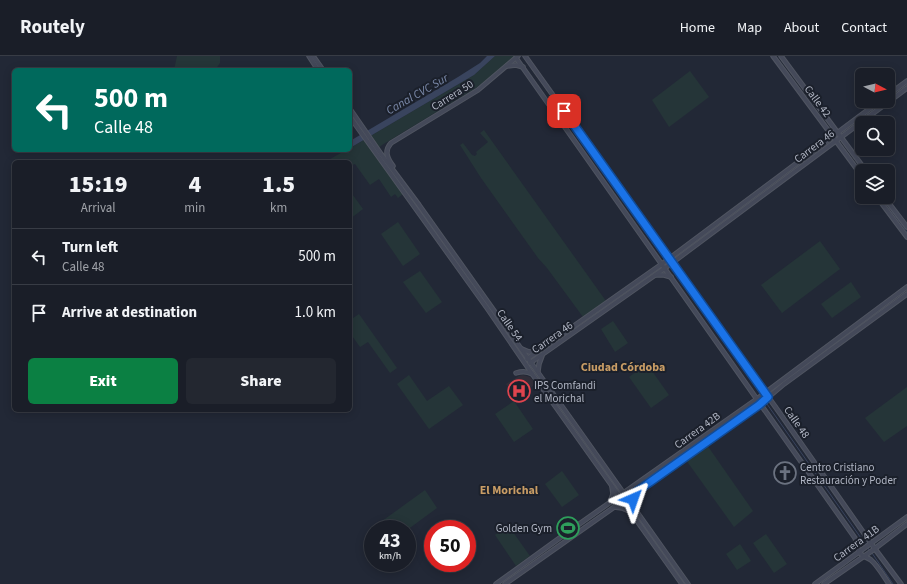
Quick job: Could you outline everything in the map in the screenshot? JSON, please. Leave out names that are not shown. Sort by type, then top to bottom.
[{"type":"street","points":[[309,56],[317,68]]},
{"type":"street","points":[[314,56],[322,68]]},
{"type":"street","name":"Calle 48","points":[[526,56],[768,397],[870,544],[901,584]]},
{"type":"street","name":"Calle 42","points":[[773,56],[855,167]]},
{"type":"street","name":"Calle 42","points":[[781,56],[861,164]]},
{"type":"street","name":"Calle 48","points":[[517,57],[855,538],[861,551],[870,559],[889,584]]},
{"type":"street","name":"Carrera 50","points":[[388,158],[386,150],[390,143],[478,90],[517,57]]},
{"type":"street","points":[[524,69],[526,68],[521,61],[522,58],[524,58],[529,65],[532,66]]},
{"type":"street","points":[[504,68],[512,65],[519,66],[524,69]]},
{"type":"street","points":[[895,90],[907,81]]},
{"type":"street","name":"Carrera 46","points":[[526,365],[543,355],[672,263],[907,88]]},
{"type":"street","name":"Carrera 46","points":[[526,365],[528,358],[662,264],[668,258],[871,108]]},
{"type":"street","name":"Calle 54","points":[[352,117],[419,205],[688,584]]},
{"type":"street","name":"Calle 54","points":[[380,155],[533,375],[682,584]]},
{"type":"street","name":"Calle 54","points":[[388,158],[419,205]]},
{"type":"street","points":[[882,204],[907,237]]},
{"type":"street","points":[[889,204],[907,227]]},
{"type":"street","points":[[652,270],[656,263],[656,256]]},
{"type":"street","points":[[655,275],[671,277]]},
{"type":"street","name":"Carrera 42B","points":[[496,584],[757,399],[907,287]]},
{"type":"street","name":"Carrera 42B","points":[[505,584],[761,404],[797,374],[907,294]]},
{"type":"street","points":[[559,336],[562,341]]},
{"type":"street","points":[[521,349],[530,352],[540,350]]},
{"type":"street","points":[[538,372],[539,364],[543,355]]},
{"type":"street","points":[[516,373],[526,372],[533,375]]},
{"type":"street","points":[[750,404],[752,397],[751,390]]},
{"type":"street","points":[[753,409],[760,408],[766,412]]},
{"type":"street","points":[[641,480],[646,482],[644,486]]},
{"type":"street","points":[[609,503],[613,494],[613,488],[610,482]]},
{"type":"street","points":[[616,483],[624,487],[633,486]]},
{"type":"street","points":[[635,509],[632,502],[633,496],[636,492]]},
{"type":"street","points":[[613,508],[622,508],[630,512]]},
{"type":"street","name":"Carrera 41B","points":[[815,584],[907,517]]},
{"type":"street","name":"Carrera 41B","points":[[824,584],[907,524]]},
{"type":"shaded area","points":[[177,56],[220,56],[220,63],[216,68],[174,68]]},
{"type":"shaded area","points":[[495,56],[515,56],[476,88],[382,145],[373,153],[403,194],[398,198],[395,194],[391,197],[379,179],[370,185],[355,164],[352,165],[352,160],[328,160],[342,152],[352,152],[352,147],[474,75]]},
{"type":"shaded area","points":[[690,71],[709,97],[669,127],[652,100]]},
{"type":"shaded area","points":[[484,130],[606,301],[583,317],[538,258],[481,178],[460,145],[463,143],[472,155],[475,156],[477,154],[476,152],[488,142],[480,133]]},
{"type":"shaded area","points":[[352,194],[363,209],[352,217]]},
{"type":"shaded area","points":[[398,222],[420,254],[403,266],[381,234]]},
{"type":"shaded area","points":[[820,241],[840,269],[782,313],[761,285]]},
{"type":"shaded area","points":[[420,271],[442,302],[426,313],[403,282]]},
{"type":"shaded area","points":[[851,282],[861,297],[832,318],[821,304]]},
{"type":"shaded area","points":[[359,314],[397,368],[390,373],[368,342],[360,347],[352,336],[352,319]]},
{"type":"shaded area","points":[[613,321],[628,343],[615,352],[601,329]]},
{"type":"shaded area","points":[[647,364],[669,395],[651,408],[629,377]]},
{"type":"shaded area","points":[[409,375],[427,401],[449,386],[463,405],[429,429],[397,384]]},
{"type":"shaded area","name":"IPS Comfandi el Morichal","points":[[523,375],[530,377],[536,384],[516,398],[506,384]]},
{"type":"shaded area","points":[[907,387],[907,426],[884,442],[865,418]]},
{"type":"shaded area","points":[[514,401],[533,429],[514,442],[495,414]]},
{"type":"shaded area","points":[[707,445],[753,511],[734,527],[686,460]]},
{"type":"shaded area","points":[[562,471],[579,495],[562,507],[545,484]]},
{"type":"shaded area","points":[[425,490],[437,508],[416,523],[416,520],[384,520]]},
{"type":"shaded area","points":[[508,525],[530,556],[516,566],[495,535]]},
{"type":"shaded area","points":[[766,534],[787,564],[774,573],[753,543]]},
{"type":"shaded area","points":[[740,544],[751,561],[737,570],[726,554]]},
{"type":"water","points":[[487,56],[495,56],[474,75],[352,147],[352,140],[480,63]]},
{"type":"waterway","points":[[887,204],[907,232]]},
{"type":"waterway","points":[[767,404],[870,551]]},
{"type":"waterway","points":[[872,553],[893,584]]},
{"type":"place","name":"IPS Comfandi el Morichal","points":[[519,391]]},
{"type":"place","name":"Centro Cristiano Restauración y Poder","points":[[785,473]]},
{"type":"place","name":"Golden Gym","points":[[568,528]]},
{"type":"district","name":"Ciudad Córdoba","points":[[623,367]]},
{"type":"district","name":"El Morichal","points":[[509,490]]},
{"type":"route","points":[[564,111],[768,397],[684,459],[636,492],[633,499]]},
{"type":"water label","name":"Canal CVC Sur","points":[[417,94]]}]
